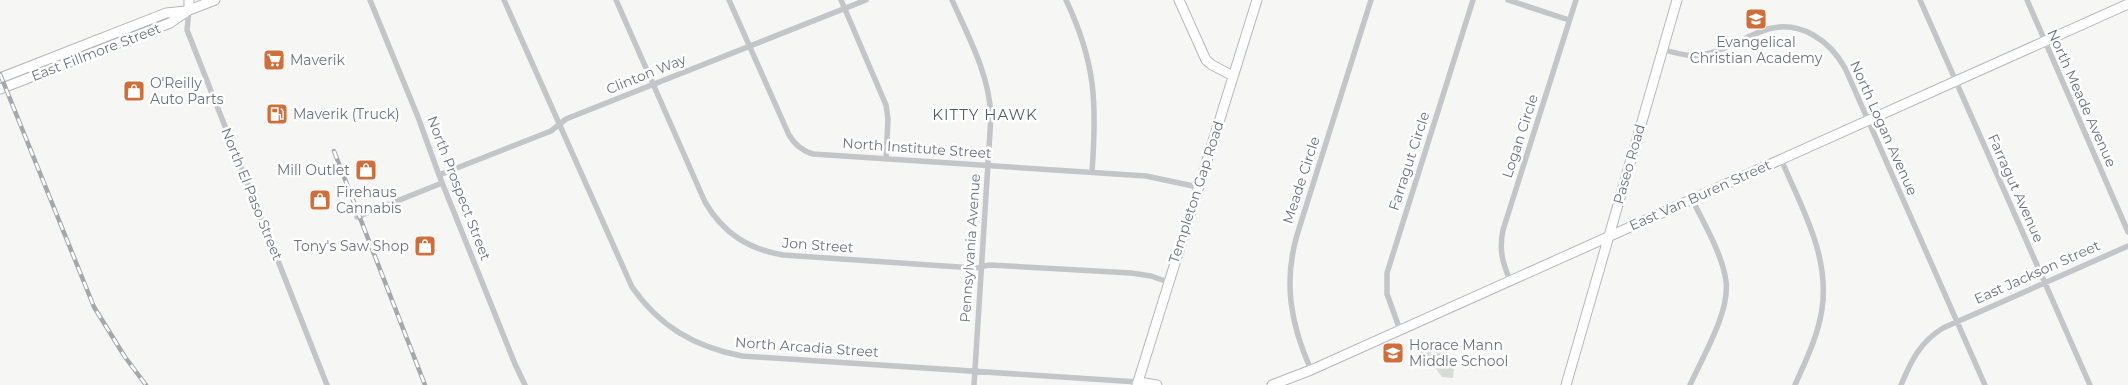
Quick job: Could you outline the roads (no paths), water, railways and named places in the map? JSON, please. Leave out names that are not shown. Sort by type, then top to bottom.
[{"type":"street","name":"North El Paso Street","points":[[189,0],[187,30],[327,385]]},
{"type":"street","name":"East Fillmore Street","points":[[0,89],[170,23],[189,10],[215,0]]},
{"type":"street","name":"North Prospect Street","points":[[370,0],[418,116],[442,183],[525,385]]},
{"type":"street","name":"North Arcadia Street","points":[[504,0],[632,288],[654,315],[688,340],[715,350],[742,356],[1137,383]]},
{"type":"street","name":"Jon Street","points":[[616,0],[710,210],[720,224],[743,242],[761,251],[783,255],[971,268],[991,265],[1131,274],[1151,276],[1168,282]]},
{"type":"street","name":"North Institute Street","points":[[728,0],[789,135],[798,146],[813,154],[1146,176],[1198,187]]},
{"type":"street","points":[[841,0],[886,105],[888,119],[886,159]]},
{"type":"street","name":"Clinton Way","points":[[439,175],[551,131],[566,119],[866,0]]},
{"type":"street","name":"Pennsylvania Avenue","points":[[952,0],[982,66],[989,92],[991,116],[974,385]]},
{"type":"street","points":[[1066,0],[1086,51],[1093,77],[1096,120],[1092,172]]},
{"type":"street","points":[[1179,0],[1206,60],[1233,76]]},
{"type":"street","name":"Templeton Gap Road","points":[[1137,383],[1257,0]]},
{"type":"street","name":"Meade Circle","points":[[1310,370],[1298,339],[1291,311],[1288,295],[1289,265],[1371,0]]},
{"type":"street","name":"Farragut Circle","points":[[1400,330],[1388,300],[1387,273],[1473,0]]},
{"type":"street","points":[[1508,0],[1569,20]]},
{"type":"street","name":"Logan Circle","points":[[1510,280],[1501,257],[1502,235],[1576,0]]},
{"type":"street","name":"Paseo Road","points":[[1566,385],[1677,0]]},
{"type":"street","name":"Farragut Avenue","points":[[1920,0],[2090,385]]},
{"type":"street","name":"North Meade Avenue","points":[[2027,0],[2128,232]]},
{"type":"street","name":"East Van Buren Street","points":[[1272,385],[1400,330],[2128,4]]},
{"type":"street","name":"East Fillmore Street","points":[[0,78],[166,13],[189,10]]},
{"type":"street","name":"North Logan Avenue","points":[[1662,49],[1689,56],[1699,56],[1718,51],[1772,28],[1787,27],[1808,32],[1825,42],[1837,54],[1985,385]]},
{"type":"street","points":[[1780,159],[1816,241],[1822,268],[1823,294],[1820,319],[1813,342],[1795,385]]},
{"type":"street","points":[[357,217],[442,183]]},
{"type":"street","points":[[1690,385],[1719,319],[1726,291],[1721,263],[1692,199]]},
{"type":"street","name":"East Jackson Street","points":[[1901,385],[1912,359],[1925,341],[1943,328],[2128,246]]},
{"type":"street","points":[[1137,383],[1157,385]]},
{"type":"railway","points":[[0,74],[94,307],[125,357],[146,385]]},
{"type":"railway","points":[[334,151],[425,385]]},
{"type":"place","name":"Evangelical Christian Academy","points":[[1756,19]]},
{"type":"place","name":"Maverik","points":[[274,60]]},
{"type":"place","name":"O'Reilly Auto Parts","points":[[134,91]]},
{"type":"place","name":"Maverik (Truck)","points":[[277,114]]},
{"type":"place","name":"Mill Outlet","points":[[366,170]]},
{"type":"place","name":"Firehaus Cannabis","points":[[320,200]]},
{"type":"place","name":"Tony's Saw Shop","points":[[425,246]]},
{"type":"place","name":"Horace Mann Middle School","points":[[1393,353]]},
{"type":"district","name":"KITTY HAWK","points":[[985,114]]}]
